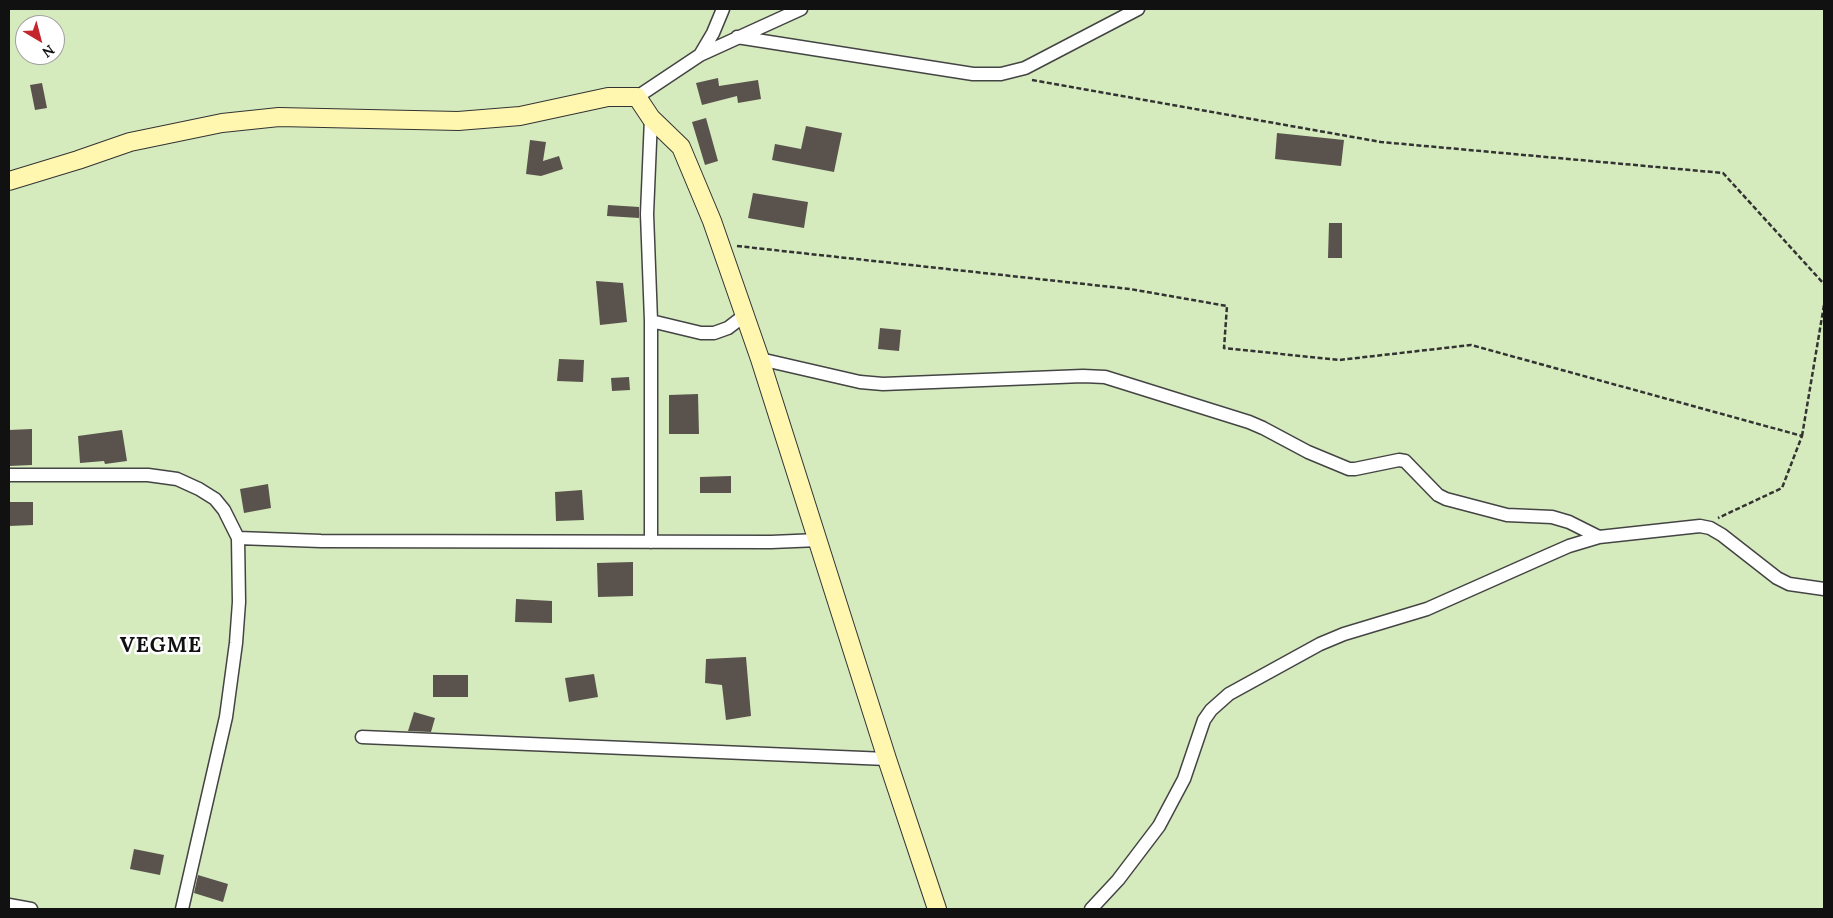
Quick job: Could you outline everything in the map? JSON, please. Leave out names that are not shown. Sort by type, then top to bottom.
[{"type":"street","points":[[700,55],[722,9]]},
{"type":"street","points":[[9,181],[130,142],[222,123],[279,117],[458,121],[520,116],[608,97],[637,97],[700,55],[801,9]]},
{"type":"street","points":[[737,37],[973,74],[1000,74],[1025,68],[1138,9]]},
{"type":"street","points":[[637,97],[652,118],[681,147],[720,244],[760,359],[887,759],[937,909]]},
{"type":"street","points":[[650,542],[651,321],[647,214],[652,118]]},
{"type":"street","points":[[651,321],[701,333],[714,333],[728,328],[745,315]]},
{"type":"street","points":[[760,359],[860,382],[883,384],[1083,376],[1105,377],[1249,422],[1308,452],[1349,469],[1355,470],[1399,460],[1405,461],[1438,495],[1446,499],[1507,516],[1552,517],[1569,522],[1599,537]]},
{"type":"street","points":[[9,475],[148,475],[177,479],[215,499],[224,510],[238,538],[239,602],[236,643],[226,717],[182,909]]},
{"type":"street","points":[[1091,909],[1118,880],[1159,826],[1184,779],[1204,720],[1219,701],[1320,644],[1344,634],[1427,609],[1544,557],[1599,537],[1700,526],[1710,528],[1722,535],[1777,578],[1789,584],[1824,589]]},
{"type":"street","points":[[238,538],[322,541],[771,542],[819,540]]},
{"type":"street","points":[[362,737],[887,759]]},
{"type":"street","points":[[9,905],[31,909]]},
{"type":"path","points":[[1030,79],[1381,142],[1723,173],[1824,284]]},
{"type":"path","points":[[720,244],[1130,289],[1227,306],[1224,348],[1339,360],[1471,344],[1802,436]]},
{"type":"path","points":[[1700,526],[1782,488],[1802,436],[1824,305]]},
{"type":"green space","points":[[9,9],[1824,9],[1824,909],[9,909]]},
{"type":"building","points":[[718,78],[719,86],[758,80],[761,99],[738,103],[737,96],[702,105],[696,83]]},
{"type":"building","points":[[42,83],[47,108],[35,110],[30,85]]},
{"type":"building","points":[[706,118],[718,161],[705,165],[692,122]]},
{"type":"building","points":[[806,126],[842,133],[834,172],[772,160],[775,144],[801,149]]},
{"type":"building","points":[[1277,133],[1344,140],[1341,166],[1275,159]]},
{"type":"building","points":[[530,140],[546,142],[543,161],[559,156],[563,169],[541,176],[526,174]]},
{"type":"building","points":[[753,193],[808,202],[804,228],[748,218]]},
{"type":"building","points":[[608,205],[639,207],[639,218],[607,216]]},
{"type":"building","points":[[1329,223],[1342,223],[1342,258],[1328,258]]},
{"type":"building","points":[[596,281],[623,283],[627,322],[600,325]]},
{"type":"building","points":[[880,328],[901,330],[899,351],[878,349]]},
{"type":"building","points":[[559,359],[584,360],[583,382],[557,381]]},
{"type":"building","points":[[629,377],[630,390],[612,391],[611,378]]},
{"type":"building","points":[[698,394],[699,434],[669,434],[669,395]]},
{"type":"building","points":[[32,429],[32,465],[9,466],[9,430]]},
{"type":"building","points":[[122,430],[127,461],[105,464],[104,461],[80,463],[78,436]]},
{"type":"building","points":[[731,476],[731,493],[700,493],[700,477]]},
{"type":"building","points":[[268,484],[271,508],[244,513],[240,489]]},
{"type":"building","points":[[582,490],[584,520],[556,521],[555,492]]},
{"type":"building","points":[[9,502],[33,502],[33,525],[9,526]]},
{"type":"building","points":[[633,562],[633,596],[598,597],[597,563]]},
{"type":"building","points":[[516,599],[552,601],[552,623],[515,622]]},
{"type":"building","points":[[746,657],[751,716],[726,720],[722,685],[705,683],[706,659]]},
{"type":"building","points":[[594,674],[598,697],[569,702],[565,678]]},
{"type":"building","points":[[433,675],[468,675],[468,697],[433,697]]},
{"type":"building","points":[[414,712],[435,718],[431,732],[408,731]]},
{"type":"building","points":[[134,849],[164,855],[160,875],[130,869]]},
{"type":"building","points":[[198,875],[228,884],[223,902],[194,893]]},
{"type":"district","name":"VEGME","points":[[161,646]]}]
